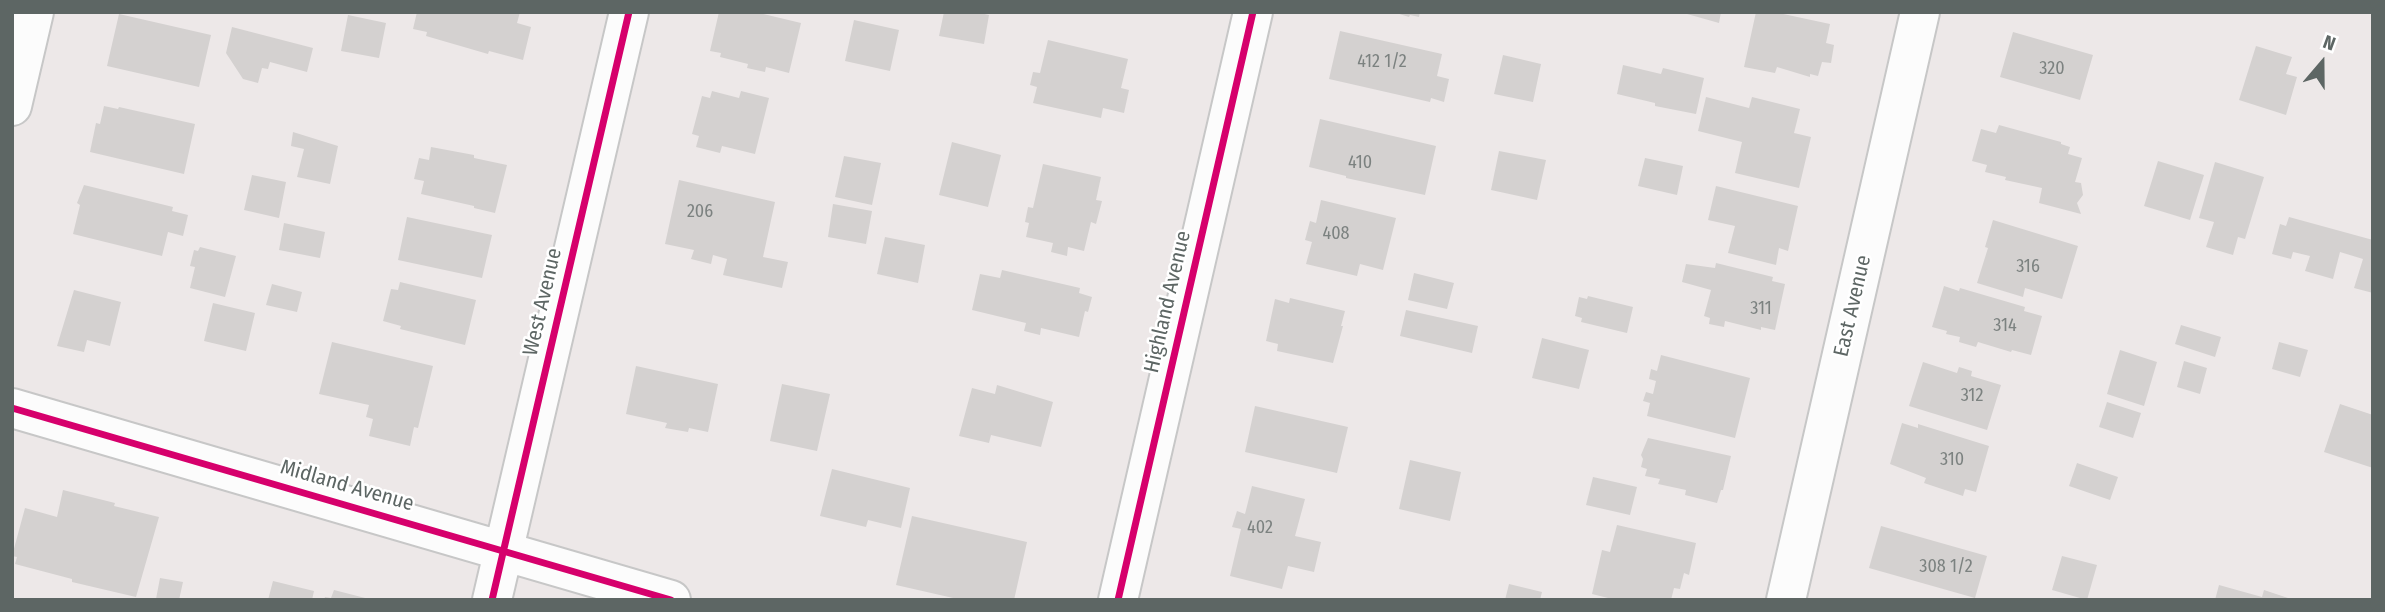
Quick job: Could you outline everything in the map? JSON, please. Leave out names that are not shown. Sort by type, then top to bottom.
[{"type":"street","points":[[12,106],[34,12]]},
{"type":"street","name":"West Avenue","points":[[492,600],[629,12]]},
{"type":"street","name":"Highland Avenue","points":[[1118,600],[1252,12]]},
{"type":"street","name":"East Avenue","points":[[1786,600],[1920,12]]},
{"type":"street","name":"Midland Avenue","points":[[12,408],[671,600]]},
{"type":"building","points":[[417,12],[520,12],[517,23],[531,27],[523,60],[489,51],[488,54],[426,36],[427,32],[413,29]]},
{"type":"building","points":[[719,12],[755,12],[801,23],[789,73],[766,67],[765,72],[747,68],[748,64],[720,57],[721,53],[710,51]]},
{"type":"building","points":[[944,12],[976,12],[989,15],[984,44],[939,36]]},
{"type":"building","points":[[1393,12],[1420,12],[1419,17],[1409,17]]},
{"type":"building","points":[[1680,12],[1721,12],[1719,23]]},
{"type":"building","points":[[1756,12],[1774,12],[1830,24],[1826,43],[1834,45],[1831,63],[1822,62],[1818,76],[1810,74],[1810,77],[1777,67],[1775,73],[1744,67]]},
{"type":"building","points":[[119,14],[211,35],[199,87],[107,66]]},
{"type":"building","points":[[348,15],[386,23],[379,58],[341,51]]},
{"type":"building","points":[[854,20],[899,30],[890,71],[845,61]]},
{"type":"building","points":[[232,27],[313,48],[307,72],[270,62],[268,69],[262,68],[258,83],[243,79],[226,53]]},
{"type":"building","points":[[1340,31],[1442,54],[1437,76],[1449,79],[1444,102],[1431,98],[1430,102],[1329,79]]},
{"type":"building","points":[[2013,32],[2093,55],[2080,100],[2000,77]]},
{"type":"building","points":[[1048,40],[1128,59],[1121,88],[1129,90],[1124,113],[1103,108],[1101,118],[1033,103],[1037,87],[1030,85],[1033,72],[1040,73]]},
{"type":"building","points":[[2256,46],[2292,57],[2286,74],[2297,77],[2286,115],[2239,100]]},
{"type":"building","points":[[1503,55],[1541,64],[1533,102],[1494,94]]},
{"type":"building","points":[[1623,65],[1661,74],[1663,68],[1704,78],[1696,114],[1655,106],[1655,103],[1617,94]]},
{"type":"building","points":[[712,91],[739,98],[741,91],[769,98],[755,154],[722,146],[720,153],[696,147],[699,136],[692,134],[702,96],[710,98]]},
{"type":"building","points":[[1706,97],[1749,108],[1752,97],[1800,109],[1794,133],[1811,137],[1799,188],[1735,173],[1742,142],[1698,131]]},
{"type":"building","points":[[104,106],[195,124],[184,174],[90,152],[96,123],[100,124]]},
{"type":"building","points":[[1320,119],[1436,146],[1425,195],[1309,167]]},
{"type":"building","points":[[1999,125],[2061,142],[2070,147],[2068,154],[2082,158],[2075,182],[2081,183],[2083,195],[2077,203],[2081,214],[2039,203],[2042,188],[2005,180],[2006,177],[1985,172],[1987,165],[1972,161],[1981,129],[1996,133]]},
{"type":"building","points":[[293,132],[338,146],[330,184],[297,177],[304,149],[291,146]]},
{"type":"building","points":[[952,142],[1001,155],[988,207],[939,195]]},
{"type":"building","points":[[431,147],[474,155],[474,158],[507,165],[495,213],[421,194],[424,181],[414,179],[419,158],[429,160]]},
{"type":"building","points":[[1499,151],[1546,160],[1537,200],[1491,190]]},
{"type":"building","points":[[844,156],[881,163],[872,205],[835,197]]},
{"type":"building","points":[[1645,158],[1683,166],[1677,195],[1638,186]]},
{"type":"building","points":[[2158,161],[2204,175],[2190,220],[2144,206]]},
{"type":"building","points":[[2215,162],[2264,177],[2245,239],[2238,237],[2233,255],[2206,247],[2214,222],[2199,218]]},
{"type":"building","points":[[1043,164],[1101,177],[1096,200],[1102,201],[1096,224],[1091,222],[1084,251],[1068,247],[1067,256],[1051,252],[1053,243],[1026,237],[1028,207],[1033,208]]},
{"type":"building","points":[[252,175],[286,182],[279,218],[244,210]]},
{"type":"building","points":[[679,180],[775,202],[763,257],[788,262],[782,288],[723,275],[727,259],[713,255],[711,264],[691,259],[694,250],[665,244]]},
{"type":"building","points":[[84,185],[173,207],[172,211],[188,215],[183,236],[168,232],[162,256],[73,234],[80,205],[77,203]]},
{"type":"building","points":[[1716,186],[1798,206],[1788,251],[1779,248],[1776,265],[1728,253],[1735,226],[1708,220]]},
{"type":"building","points":[[1321,200],[1396,218],[1383,270],[1360,264],[1357,276],[1306,264],[1312,242],[1305,240],[1310,221],[1316,223]]},
{"type":"building","points":[[833,204],[872,211],[866,244],[828,237]]},
{"type":"building","points":[[407,217],[492,235],[482,278],[398,260]]},
{"type":"building","points":[[2289,217],[2373,240],[2373,293],[2354,288],[2363,259],[2340,252],[2333,279],[2305,271],[2310,256],[2293,252],[2291,259],[2272,254],[2280,224],[2286,226]]},
{"type":"building","points":[[1993,220],[2078,246],[2062,299],[2025,288],[2023,297],[1977,283]]},
{"type":"building","points":[[284,223],[325,232],[320,258],[279,250]]},
{"type":"building","points":[[885,237],[925,245],[918,283],[877,274]]},
{"type":"building","points":[[200,247],[236,256],[225,297],[190,288],[195,267],[190,266],[194,250],[198,251]]},
{"type":"building","points":[[1716,263],[1773,277],[1772,281],[1785,284],[1775,330],[1761,327],[1761,330],[1725,321],[1724,327],[1709,324],[1710,318],[1704,316],[1711,290],[1682,282],[1686,264],[1715,268]]},
{"type":"building","points":[[1002,270],[1080,288],[1079,293],[1092,297],[1088,312],[1085,311],[1079,337],[1041,328],[1040,335],[1024,331],[1026,323],[972,310],[980,274],[1000,278]]},
{"type":"building","points":[[1414,273],[1454,283],[1447,309],[1408,300]]},
{"type":"building","points":[[400,282],[476,300],[465,345],[400,329],[401,326],[383,321],[391,289],[398,290]]},
{"type":"building","points":[[272,284],[302,292],[297,312],[266,305]]},
{"type":"building","points":[[1944,286],[2025,307],[2024,311],[2042,316],[2031,355],[1978,342],[1976,347],[1959,342],[1960,337],[1946,334],[1947,331],[1932,327]]},
{"type":"building","points":[[74,290],[121,302],[110,346],[87,340],[84,352],[57,346]]},
{"type":"building","points":[[1588,296],[1633,307],[1627,333],[1581,322],[1582,318],[1575,316],[1579,297],[1587,299]]},
{"type":"building","points":[[1290,298],[1345,311],[1333,363],[1277,351],[1278,344],[1266,341],[1275,299],[1289,303]]},
{"type":"building","points":[[213,303],[255,313],[246,351],[204,341]]},
{"type":"building","points":[[1406,310],[1478,326],[1472,353],[1400,336]]},
{"type":"building","points":[[2181,325],[2221,337],[2215,357],[2175,344]]},
{"type":"building","points":[[1542,338],[1589,350],[1579,389],[1532,378]]},
{"type":"building","points":[[332,342],[433,366],[418,428],[414,427],[410,446],[369,436],[373,419],[366,417],[369,405],[319,394]]},
{"type":"building","points":[[2279,342],[2308,350],[2300,377],[2272,369]]},
{"type":"building","points":[[2120,350],[2157,362],[2144,406],[2107,394]]},
{"type":"building","points":[[1661,355],[1750,378],[1735,438],[1647,416],[1650,403],[1643,401],[1646,392],[1653,394],[1656,381],[1649,379],[1651,369],[1657,371]]},
{"type":"building","points":[[2184,361],[2207,368],[2200,394],[2177,387]]},
{"type":"building","points":[[1923,362],[1957,373],[1959,367],[1972,371],[1971,376],[2001,385],[1987,430],[1909,406]]},
{"type":"building","points":[[636,366],[718,384],[708,432],[689,428],[688,432],[665,428],[667,423],[626,414]]},
{"type":"building","points":[[782,384],[830,394],[817,451],[770,441]]},
{"type":"building","points":[[997,385],[1053,402],[1041,447],[991,435],[989,443],[959,436],[972,388],[995,394]]},
{"type":"building","points":[[2107,402],[2141,413],[2133,438],[2099,427]]},
{"type":"building","points":[[2340,404],[2373,415],[2373,468],[2324,452]]},
{"type":"building","points":[[1255,406],[1348,427],[1337,473],[1245,452]]},
{"type":"building","points":[[1902,423],[1918,428],[1918,424],[1989,446],[1976,492],[1965,489],[1963,496],[1924,483],[1926,478],[1890,464]]},
{"type":"building","points":[[1648,438],[1731,456],[1717,503],[1685,495],[1686,490],[1658,484],[1660,479],[1645,476],[1647,469],[1641,467],[1641,455]]},
{"type":"building","points":[[1410,460],[1461,472],[1450,521],[1399,509]]},
{"type":"building","points":[[2077,463],[2118,477],[2110,500],[2069,486]]},
{"type":"building","points":[[832,469],[910,488],[901,528],[868,520],[866,527],[820,516]]},
{"type":"building","points":[[1593,477],[1637,487],[1630,515],[1586,505]]},
{"type":"building","points":[[1252,486],[1305,499],[1295,536],[1321,542],[1314,572],[1288,566],[1282,589],[1230,576],[1241,529],[1232,527],[1237,511],[1245,514]]},
{"type":"building","points":[[63,490],[159,517],[136,597],[72,582],[72,579],[15,564],[17,557],[12,556],[25,508],[57,517]]},
{"type":"building","points":[[912,516],[1027,542],[1014,600],[962,600],[896,585]]},
{"type":"building","points":[[1617,525],[1696,543],[1689,575],[1684,573],[1680,589],[1674,588],[1671,600],[1616,600],[1592,594],[1602,550],[1610,552]]},
{"type":"building","points":[[1881,526],[1987,556],[1975,598],[1869,568]]},
{"type":"building","points":[[2062,556],[2097,565],[2087,600],[2052,590]]},
{"type":"building","points":[[160,578],[183,582],[179,600],[156,599]]},
{"type":"building","points":[[273,581],[314,591],[312,600],[268,600]]},
{"type":"building","points":[[1509,584],[1542,592],[1540,600],[1505,600]]},
{"type":"building","points":[[2219,585],[2262,597],[2264,590],[2294,600],[2215,600]]},
{"type":"building","points":[[334,590],[369,600],[324,600],[325,597],[331,598]]},
{"type":"cycle path","points":[[492,600],[629,12]]},
{"type":"cycle path","points":[[1118,600],[1253,12]]},
{"type":"cycle path","points":[[12,408],[671,600]]}]
